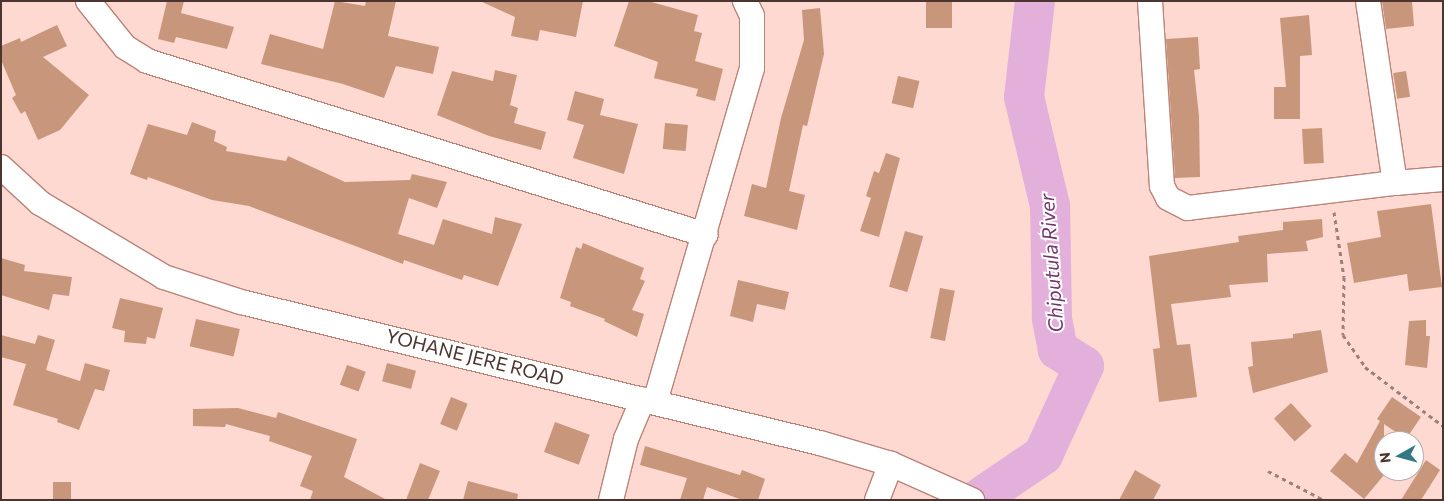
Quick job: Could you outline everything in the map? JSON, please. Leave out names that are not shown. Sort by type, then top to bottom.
[{"type":"street","points":[[88,1],[125,47],[147,61],[706,235]]},
{"type":"street","points":[[611,500],[626,439],[649,400],[706,235],[752,68],[752,16],[745,1]]},
{"type":"street","points":[[1150,1],[1162,186],[1168,198],[1188,208],[1330,189],[1443,178]]},
{"type":"street","points":[[1368,1],[1395,183]]},
{"type":"street","name":"YOHANE JERE ROAD","points":[[1,167],[40,203],[164,277],[242,302],[820,443],[891,464],[972,500]]},
{"type":"street","points":[[877,500],[891,464]]},
{"type":"path","points":[[1330,189],[1344,277],[1343,335],[1365,367],[1443,426]]},
{"type":"path","points":[[1268,471],[1324,500]]},
{"type":"building","points":[[167,1],[184,1],[181,13],[234,27],[227,49],[176,37],[174,43],[158,39]]},
{"type":"building","points":[[335,1],[365,6],[366,1],[396,1],[388,36],[439,47],[433,74],[396,66],[384,98],[343,84],[261,64],[270,34],[323,49]]},
{"type":"building","points":[[480,1],[583,1],[576,37],[540,30],[538,41],[511,36],[515,17]]},
{"type":"building","points":[[629,1],[648,1],[698,15],[694,31],[702,33],[695,61],[723,69],[715,101],[696,96],[698,89],[654,78],[658,62],[614,46]]},
{"type":"building","points":[[926,1],[952,1],[952,28],[926,28]]},
{"type":"building","points":[[1382,1],[1412,1],[1414,26],[1386,29]]},
{"type":"building","points":[[820,8],[824,54],[807,126],[803,125],[789,191],[805,195],[797,230],[744,216],[752,184],[766,188],[781,118],[804,40],[802,10]]},
{"type":"building","points":[[1309,15],[1312,55],[1300,56],[1300,119],[1274,119],[1274,87],[1286,87],[1280,18]]},
{"type":"building","points":[[57,25],[67,46],[43,57],[89,95],[60,130],[38,140],[25,111],[21,114],[12,98],[16,95],[1,60],[1,46],[20,38],[21,42]]},
{"type":"building","points":[[1198,37],[1200,69],[1194,70],[1199,116],[1200,177],[1175,178],[1166,39]]},
{"type":"building","points":[[495,70],[517,75],[510,105],[518,108],[514,123],[546,132],[541,150],[489,136],[437,115],[452,71],[493,81]]},
{"type":"building","points":[[1406,71],[1410,97],[1397,99],[1393,73]]},
{"type":"building","points":[[898,76],[919,81],[913,108],[892,103]]},
{"type":"building","points":[[575,91],[604,99],[600,115],[638,124],[624,174],[573,158],[584,125],[567,120]]},
{"type":"building","points":[[192,122],[216,131],[214,141],[227,147],[226,151],[286,161],[288,156],[345,182],[410,180],[412,174],[447,182],[437,208],[409,198],[398,234],[434,245],[443,219],[492,234],[495,217],[522,224],[498,286],[464,275],[462,280],[404,260],[403,264],[249,206],[212,200],[148,177],[147,180],[130,174],[148,124],[187,135]]},
{"type":"building","points":[[665,123],[688,125],[686,151],[663,149]]},
{"type":"building","points":[[1322,128],[1324,163],[1304,164],[1302,129]]},
{"type":"building","points":[[886,153],[900,158],[879,237],[860,231],[871,198],[866,196],[874,171],[879,173]]},
{"type":"building","points":[[1431,204],[1442,287],[1409,291],[1407,274],[1354,283],[1347,243],[1381,237],[1377,211]]},
{"type":"building","points":[[1322,219],[1323,237],[1306,241],[1308,251],[1267,254],[1268,282],[1229,285],[1231,297],[1171,304],[1177,345],[1190,344],[1197,397],[1159,402],[1153,349],[1160,348],[1149,256],[1239,242],[1238,236],[1283,230],[1283,222]]},
{"type":"building","points":[[905,231],[923,236],[907,292],[889,287]]},
{"type":"building","points":[[583,243],[644,268],[640,279],[645,281],[632,310],[644,314],[637,337],[604,321],[605,319],[570,306],[571,302],[560,298],[576,247],[581,249]]},
{"type":"building","points":[[1,258],[25,265],[24,271],[72,277],[69,296],[53,294],[49,310],[1,295]]},
{"type":"building","points":[[738,280],[789,292],[785,310],[757,304],[753,322],[730,316]]},
{"type":"building","points":[[940,288],[955,291],[945,341],[930,338]]},
{"type":"building","points":[[120,298],[163,308],[155,339],[147,337],[146,344],[124,342],[125,331],[112,328]]},
{"type":"building","points":[[196,319],[240,329],[234,356],[190,346]]},
{"type":"building","points":[[1426,320],[1426,336],[1430,336],[1427,368],[1405,365],[1409,321]]},
{"type":"building","points":[[1321,330],[1328,372],[1253,393],[1248,367],[1253,366],[1251,342],[1293,338],[1293,334]]},
{"type":"building","points":[[1,335],[35,344],[38,335],[55,340],[46,370],[80,381],[85,363],[110,370],[104,391],[95,389],[79,430],[57,422],[58,419],[13,405],[26,364],[1,357]]},
{"type":"building","points":[[387,363],[416,371],[411,389],[382,381]]},
{"type":"building","points":[[347,365],[366,372],[359,392],[340,385]]},
{"type":"building","points":[[451,397],[468,404],[457,431],[440,424]]},
{"type":"building","points":[[1392,397],[1421,417],[1411,431],[1394,431],[1384,424],[1384,431],[1375,431],[1380,421],[1377,419]]},
{"type":"building","points":[[1291,403],[1312,426],[1295,441],[1274,418]]},
{"type":"building","points":[[238,408],[276,418],[278,412],[357,439],[344,477],[387,500],[310,500],[313,491],[300,486],[312,456],[269,441],[270,436],[226,424],[225,427],[193,426],[193,409]]},
{"type":"building","points":[[555,422],[590,435],[579,465],[544,452]]},
{"type":"building","points":[[1374,432],[1374,481],[1379,481],[1364,499],[1330,471],[1345,453],[1357,463]]},
{"type":"building","points":[[645,446],[740,475],[742,470],[765,479],[758,500],[742,500],[707,487],[703,500],[680,500],[687,478],[640,465]]},
{"type":"building","points":[[1426,460],[1440,470],[1421,500],[1401,500],[1413,481],[1424,481],[1424,463]]},
{"type":"building","points":[[420,463],[440,471],[428,500],[406,500]]},
{"type":"building","points":[[1135,470],[1161,485],[1153,500],[1119,500]]},
{"type":"building","points":[[468,481],[518,494],[517,500],[463,500]]},
{"type":"building","points":[[53,482],[71,482],[71,500],[53,500]]},
{"type":"waterway","name":"Chiputula River","points":[[977,500],[1043,455],[1084,366],[1058,350],[1052,318],[1050,206],[1024,97],[1035,1]]}]
